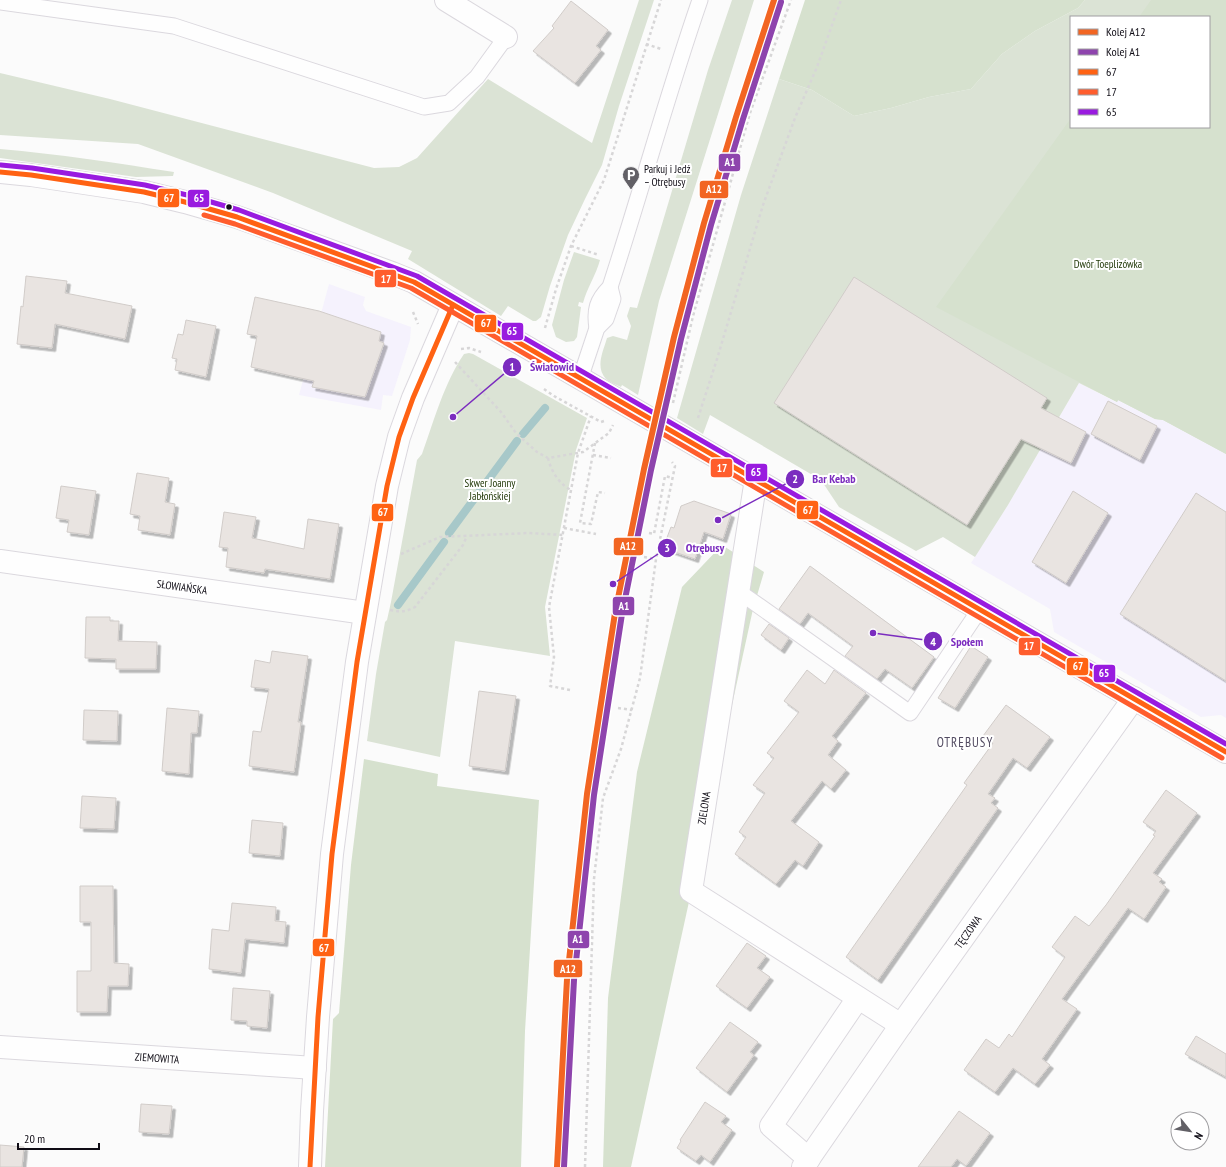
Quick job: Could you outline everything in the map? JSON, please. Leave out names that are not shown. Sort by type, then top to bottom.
[{"type":"street","points":[[446,0],[506,37]]},
{"type":"street","points":[[0,172],[31,175],[144,192],[237,217],[414,282],[1226,752]]},
{"type":"street","points":[[310,1167],[315,1068],[332,854],[357,662],[386,493],[399,437],[416,391],[453,305]]},
{"type":"street","name":"ZIELONA","points":[[756,479],[691,891],[901,1025]]},
{"type":"street","name":"SŁOWIAŃSKA","points":[[0,561],[366,609]]},
{"type":"street","name":"TĘCZOWA","points":[[806,1163],[901,1025],[1134,698]]},
{"type":"street","points":[[806,1163],[771,1126],[858,998]]},
{"type":"street","name":"ZIEMOWITA","points":[[0,1047],[315,1068]]},
{"type":"lane","points":[[580,379],[597,328],[606,319],[613,299],[610,287],[681,56],[700,0]]},
{"type":"lane","points":[[0,2],[174,26],[424,106],[449,103],[477,77],[506,37]]},
{"type":"lane","points":[[738,591],[910,713],[980,610]]},
{"type":"path","points":[[542,334],[571,246],[604,180],[661,0]]},
{"type":"path","points":[[676,433],[694,316],[750,113],[791,0]]},
{"type":"path","points":[[676,433],[696,424],[763,205],[795,118],[817,67],[841,0]]},
{"type":"path","points":[[571,246],[619,261]]},
{"type":"path","points":[[412,309],[418,330]]},
{"type":"path","points":[[458,351],[469,348],[486,355]]},
{"type":"path","points":[[453,359],[501,412],[516,433],[538,452],[548,458],[583,452],[609,433],[616,419]]},
{"type":"path","points":[[544,388],[554,396]]},
{"type":"path","points":[[570,690],[550,686],[554,657],[549,608],[578,453],[591,416]]},
{"type":"path","points":[[595,443],[580,522],[591,524],[598,492],[605,493]]},
{"type":"path","points":[[593,455],[611,458]]},
{"type":"path","points":[[548,458],[550,465],[562,484],[571,490]]},
{"type":"path","points":[[585,1167],[594,879],[603,798],[621,749],[640,678],[656,559],[675,466],[671,460]]},
{"type":"path","points":[[649,533],[654,534],[665,476],[673,478]]},
{"type":"path","points":[[564,528],[596,534]]},
{"type":"path","points":[[398,555],[440,538],[530,533],[563,534]]},
{"type":"path","points":[[366,609],[403,612],[415,607],[463,545],[467,536]]},
{"type":"path","points":[[644,557],[656,559]]},
{"type":"path","points":[[618,708],[632,710]]},
{"type":"shaded area","points":[[329,284],[365,297],[363,305],[366,311],[411,327],[410,340],[392,396],[383,395],[381,410],[299,395]]},
{"type":"shaded area","points":[[1079,383],[1116,402],[1118,400],[1155,419],[1163,420],[1226,454],[1226,718],[1221,715],[1201,717],[1054,632],[1050,609],[971,563],[1008,505]]},
{"type":"green space","points":[[639,0],[654,0],[619,106],[602,165],[568,235],[541,317],[536,321],[533,321],[508,306],[501,316],[408,259],[412,251],[273,193],[138,144],[0,135],[0,73],[110,99],[374,168],[399,167],[417,158],[488,79],[592,143]]},
{"type":"green space","points":[[732,0],[754,0],[659,301],[638,395],[622,385],[621,387],[606,379],[601,370],[600,364],[602,354],[607,338],[613,336],[627,340],[631,326],[627,316],[630,307],[637,308],[708,70]]},
{"type":"green space","points":[[805,0],[1085,0],[1078,8],[1035,31],[1002,54],[971,89],[929,97],[891,108],[854,116],[812,90],[779,79]]},
{"type":"green space","points":[[1085,0],[1226,0],[1226,454],[1163,420],[1155,419],[1118,400],[1117,402],[1079,383],[1008,505],[975,557],[943,537],[916,551],[839,507],[821,480],[710,415],[703,434],[677,418],[741,195],[779,79],[812,90],[854,116],[891,108],[929,97],[971,89],[1002,54],[1035,31],[1078,8]]},
{"type":"green space","name":"Dwór Toeplizówka","points":[[1151,0],[1226,0],[1226,454],[1163,420],[1155,419],[1118,400],[1117,402],[936,307],[1070,119],[1070,128],[1210,128],[1210,16],[1140,16]]},
{"type":"green space","points":[[0,149],[65,156],[174,172],[173,176],[136,177],[0,158]]},
{"type":"green space","points":[[574,252],[600,260],[583,303],[579,302],[578,306],[581,307],[577,337],[574,341],[566,342],[556,337],[552,325],[564,280]]},
{"type":"green space","name":"Skwer Joanny Jabłońskiej","points":[[469,353],[587,418],[576,450],[545,607],[550,656],[455,641],[440,757],[367,741],[385,622],[387,620],[391,602],[417,460],[422,454],[440,402],[451,377],[464,354]]},
{"type":"green space","points":[[722,545],[764,572],[753,609],[631,1167],[603,1167],[608,998],[637,772],[682,587]]},
{"type":"green space","points":[[364,759],[438,774],[437,786],[539,800],[525,1031],[521,1167],[325,1167],[333,1019],[339,1013],[351,865]]},
{"type":"building","points":[[571,1],[608,30],[596,46],[601,50],[575,83],[533,51],[554,28],[552,26]]},
{"type":"building","points":[[26,276],[67,281],[65,293],[132,306],[125,339],[55,324],[52,348],[17,344]]},
{"type":"building","points":[[854,277],[1047,398],[1041,408],[1086,432],[1071,463],[1021,439],[967,525],[774,403]]},
{"type":"building","points":[[255,297],[319,311],[381,332],[379,341],[384,343],[365,397],[312,387],[314,381],[251,367],[257,336],[247,334]]},
{"type":"building","points":[[186,320],[216,326],[206,377],[175,370],[177,359],[172,358],[178,334],[183,335]]},
{"type":"building","points":[[1108,401],[1157,426],[1140,460],[1091,434]]},
{"type":"building","points":[[137,473],[169,478],[165,502],[175,504],[170,535],[138,530],[140,516],[130,514]]},
{"type":"building","points":[[61,486],[96,491],[89,535],[67,532],[69,520],[56,518]]},
{"type":"building","points":[[1073,491],[1108,513],[1066,583],[1032,562]]},
{"type":"building","points":[[1196,493],[1226,512],[1226,681],[1120,614]]},
{"type":"building","points":[[694,501],[731,514],[723,539],[704,532],[695,559],[663,548],[671,527],[674,528],[681,506]]},
{"type":"building","points":[[224,512],[256,517],[252,538],[304,549],[308,519],[339,524],[330,579],[265,569],[264,573],[226,567],[228,548],[219,547]]},
{"type":"building","points":[[810,566],[934,657],[912,688],[885,669],[877,679],[845,656],[853,646],[808,613],[800,624],[779,609]]},
{"type":"building","points":[[86,617],[110,617],[110,621],[119,621],[118,641],[157,642],[156,669],[116,669],[116,659],[85,658]]},
{"type":"building","points":[[769,624],[789,638],[781,650],[761,635]]},
{"type":"building","points":[[971,646],[988,657],[955,708],[938,698]]},
{"type":"building","points":[[272,651],[308,656],[298,722],[301,722],[294,772],[249,766],[253,731],[261,732],[269,689],[251,687],[255,660],[270,663]]},
{"type":"building","points":[[807,670],[825,684],[834,670],[866,693],[832,736],[838,741],[828,755],[846,770],[831,789],[822,781],[791,821],[819,842],[803,866],[795,860],[776,884],[735,854],[746,837],[739,832],[765,793],[753,785],[774,758],[767,753],[799,712],[784,701]]},
{"type":"building","points":[[479,691],[516,696],[505,771],[469,766]]},
{"type":"building","points":[[1006,705],[1050,737],[1027,768],[1013,758],[988,794],[995,798],[991,803],[998,808],[878,980],[846,957],[967,785],[964,783],[993,743],[983,736]]},
{"type":"building","points":[[167,708],[199,711],[197,733],[191,733],[189,774],[162,771]]},
{"type":"building","points":[[84,710],[118,711],[117,741],[83,740]]},
{"type":"building","points":[[1166,790],[1197,813],[1153,873],[1162,879],[1159,882],[1166,887],[1144,919],[1128,908],[1062,999],[1077,1009],[1042,1059],[1050,1065],[1035,1084],[1013,1068],[995,1092],[964,1070],[986,1039],[999,1048],[1009,1034],[1012,1037],[1065,957],[1052,947],[1075,916],[1089,926],[1106,905],[1155,836],[1153,835],[1156,831],[1143,822]]},
{"type":"building","points":[[82,796],[116,798],[114,829],[80,828]]},
{"type":"building","points":[[252,820],[283,823],[280,856],[249,853]]},
{"type":"building","points":[[80,886],[113,886],[114,963],[129,964],[128,986],[108,986],[107,1012],[77,1012],[77,971],[91,971],[91,922],[80,922]]},
{"type":"building","points":[[232,903],[276,907],[275,921],[286,922],[284,943],[245,939],[241,973],[209,969],[212,929],[229,931]]},
{"type":"building","points":[[747,943],[766,956],[757,968],[770,977],[747,1008],[716,986]]},
{"type":"building","points":[[233,988],[270,991],[267,1028],[247,1026],[247,1021],[231,1020]]},
{"type":"building","points":[[730,1022],[758,1042],[750,1052],[754,1055],[727,1092],[696,1068]]},
{"type":"building","points":[[1196,1036],[1226,1054],[1226,1077],[1185,1054]]},
{"type":"building","points":[[705,1102],[726,1116],[721,1122],[732,1130],[710,1162],[701,1155],[696,1161],[677,1148],[681,1141],[680,1140]]},
{"type":"building","points":[[141,1104],[172,1106],[169,1134],[139,1132]]},
{"type":"building","points":[[959,1111],[990,1133],[966,1166],[957,1159],[951,1167],[918,1167]]},
{"type":"building","points":[[0,1145],[24,1147],[22,1167],[0,1167]]},
{"type":"waterway","points":[[523,434],[545,408]]},
{"type":"waterway","points":[[449,533],[517,441]]},
{"type":"waterway","points":[[398,605],[444,542]]},
{"type":"rail line","name":"A12","points":[[557,1167],[567,979],[587,794],[615,613],[644,469],[674,337],[704,223],[736,117],[774,0]]},
{"type":"rail line","name":"A1","points":[[564,1167],[574,980],[594,795],[622,614],[651,470],[681,339],[711,225],[743,119],[781,2]]},
{"type":"transit line","name":"65","points":[[1,165],[32,168],[145,185],[187,195],[239,210],[417,276],[1226,744]]},
{"type":"transit line","name":"67","points":[[0,172],[31,175],[144,192],[185,202],[237,217],[414,282],[1226,752]]},
{"type":"transit line","name":"17","points":[[204,215],[235,224],[411,288],[1222,758]]},
{"type":"transit line","name":"67","points":[[310,1167],[318,1017],[332,854],[357,662],[387,486],[399,437],[413,398],[453,305]]},
{"type":"place","name":"Parkuj i Jedź – Otrębusy","points":[[631,190]]},
{"type":"place","name":"Światowid","points":[[453,417]]},
{"type":"place","name":"Bar Kebab","points":[[718,520]]},
{"type":"place","name":"Otrębusy","points":[[613,584]]},
{"type":"place","name":"Społem","points":[[873,633]]},
{"type":"district","name":"OTRĘBUSY","points":[[965,742]]}]
